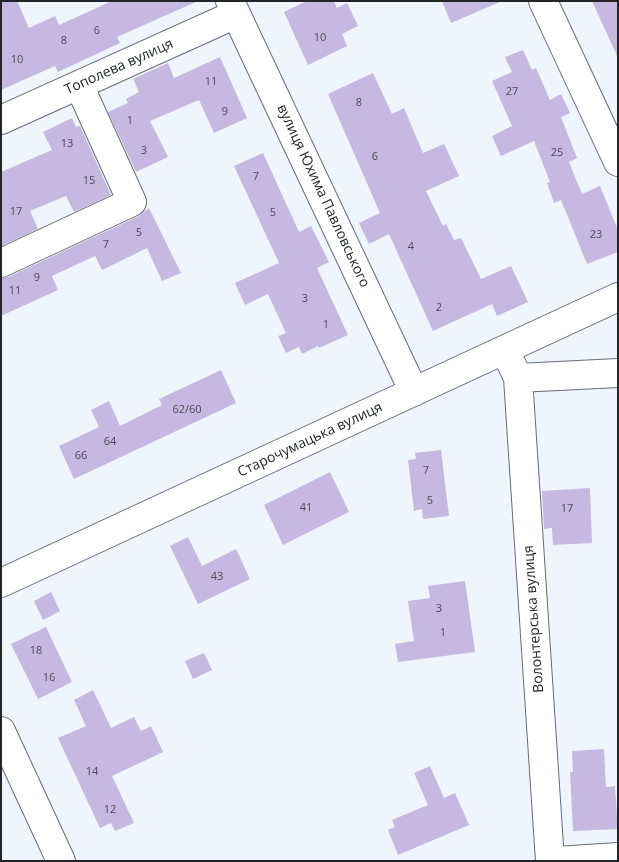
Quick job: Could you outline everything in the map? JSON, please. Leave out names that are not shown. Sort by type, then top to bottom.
[{"type":"street","points":[[544,1],[618,162]]},
{"type":"street","name":"Тополева вулиця","points":[[1,120],[79,85],[233,8]]},
{"type":"street","name":"вулиця Юхима Павловського","points":[[233,8],[414,392]]},
{"type":"street","points":[[1,263],[132,202],[79,85]]},
{"type":"street","name":"Старочумацька вулиця","points":[[1,583],[618,297]]},
{"type":"street","points":[[505,350],[518,378],[618,373]]},
{"type":"street","name":"Волонтерська вулиця","points":[[518,378],[550,861]]},
{"type":"street","points":[[1,732],[61,861]]},
{"type":"street","points":[[556,861],[618,857]]},
{"type":"building","points":[[1,1],[17,1],[29,28],[55,16],[59,25],[112,1],[198,1],[117,37],[120,43],[58,72],[55,66],[1,90]]},
{"type":"building","points":[[307,1],[334,1],[337,8],[347,3],[358,26],[342,34],[347,46],[308,65],[284,12]]},
{"type":"building","points":[[442,1],[502,1],[451,23]]},
{"type":"building","points":[[592,1],[618,1],[618,58]]},
{"type":"building","points":[[523,50],[532,70],[536,68],[550,100],[561,94],[570,113],[561,117],[577,158],[569,162],[582,194],[600,186],[618,230],[618,252],[587,264],[561,200],[554,203],[547,183],[550,182],[534,141],[501,156],[492,136],[512,126],[492,81],[512,72],[505,57]]},
{"type":"building","points":[[220,57],[247,118],[214,133],[199,100],[150,121],[168,157],[136,172],[108,112],[128,103],[126,99],[139,92],[133,79],[168,63],[174,78]]},
{"type":"building","points":[[373,73],[392,114],[404,108],[423,153],[444,144],[459,176],[426,191],[443,226],[446,224],[454,240],[461,238],[481,279],[511,266],[528,302],[497,316],[492,304],[433,331],[389,234],[369,244],[359,223],[380,213],[328,94]]},
{"type":"building","points":[[72,118],[76,127],[80,126],[111,195],[74,212],[66,196],[30,211],[38,229],[1,246],[1,172],[52,150],[43,132]]},
{"type":"building","points":[[263,153],[299,232],[311,226],[329,262],[317,268],[348,335],[302,354],[299,347],[286,353],[278,336],[286,333],[268,294],[245,305],[235,283],[279,263],[234,166]]},
{"type":"building","points":[[149,208],[181,273],[162,281],[147,248],[102,270],[95,256],[52,276],[58,290],[1,316],[1,278],[8,277],[139,216]]},
{"type":"building","points":[[221,370],[236,403],[74,479],[59,446],[99,427],[91,410],[109,401],[120,426],[162,405],[159,399]]},
{"type":"building","points":[[441,450],[449,516],[423,519],[422,509],[414,511],[408,460],[416,459],[415,453]]},
{"type":"building","points":[[330,472],[349,512],[283,545],[264,505]]},
{"type":"building","points":[[590,488],[592,543],[553,545],[552,528],[544,529],[542,491]]},
{"type":"building","points":[[188,537],[202,566],[236,549],[250,579],[198,604],[170,546]]},
{"type":"building","points":[[465,581],[475,652],[398,662],[395,644],[414,641],[408,601],[430,598],[428,586]]},
{"type":"building","points":[[51,592],[60,611],[43,620],[34,601]]},
{"type":"building","points":[[46,627],[72,682],[38,699],[11,644]]},
{"type":"building","points":[[204,653],[212,670],[193,679],[185,661]]},
{"type":"building","points":[[93,690],[111,728],[134,717],[141,731],[151,726],[163,752],[112,776],[134,823],[115,831],[111,823],[100,828],[58,738],[86,726],[74,700]]},
{"type":"building","points":[[604,749],[606,787],[615,786],[618,829],[573,831],[570,772],[573,772],[572,751]]},
{"type":"building","points":[[430,766],[444,798],[455,793],[469,825],[398,855],[388,830],[395,827],[392,820],[428,805],[414,773]]}]
